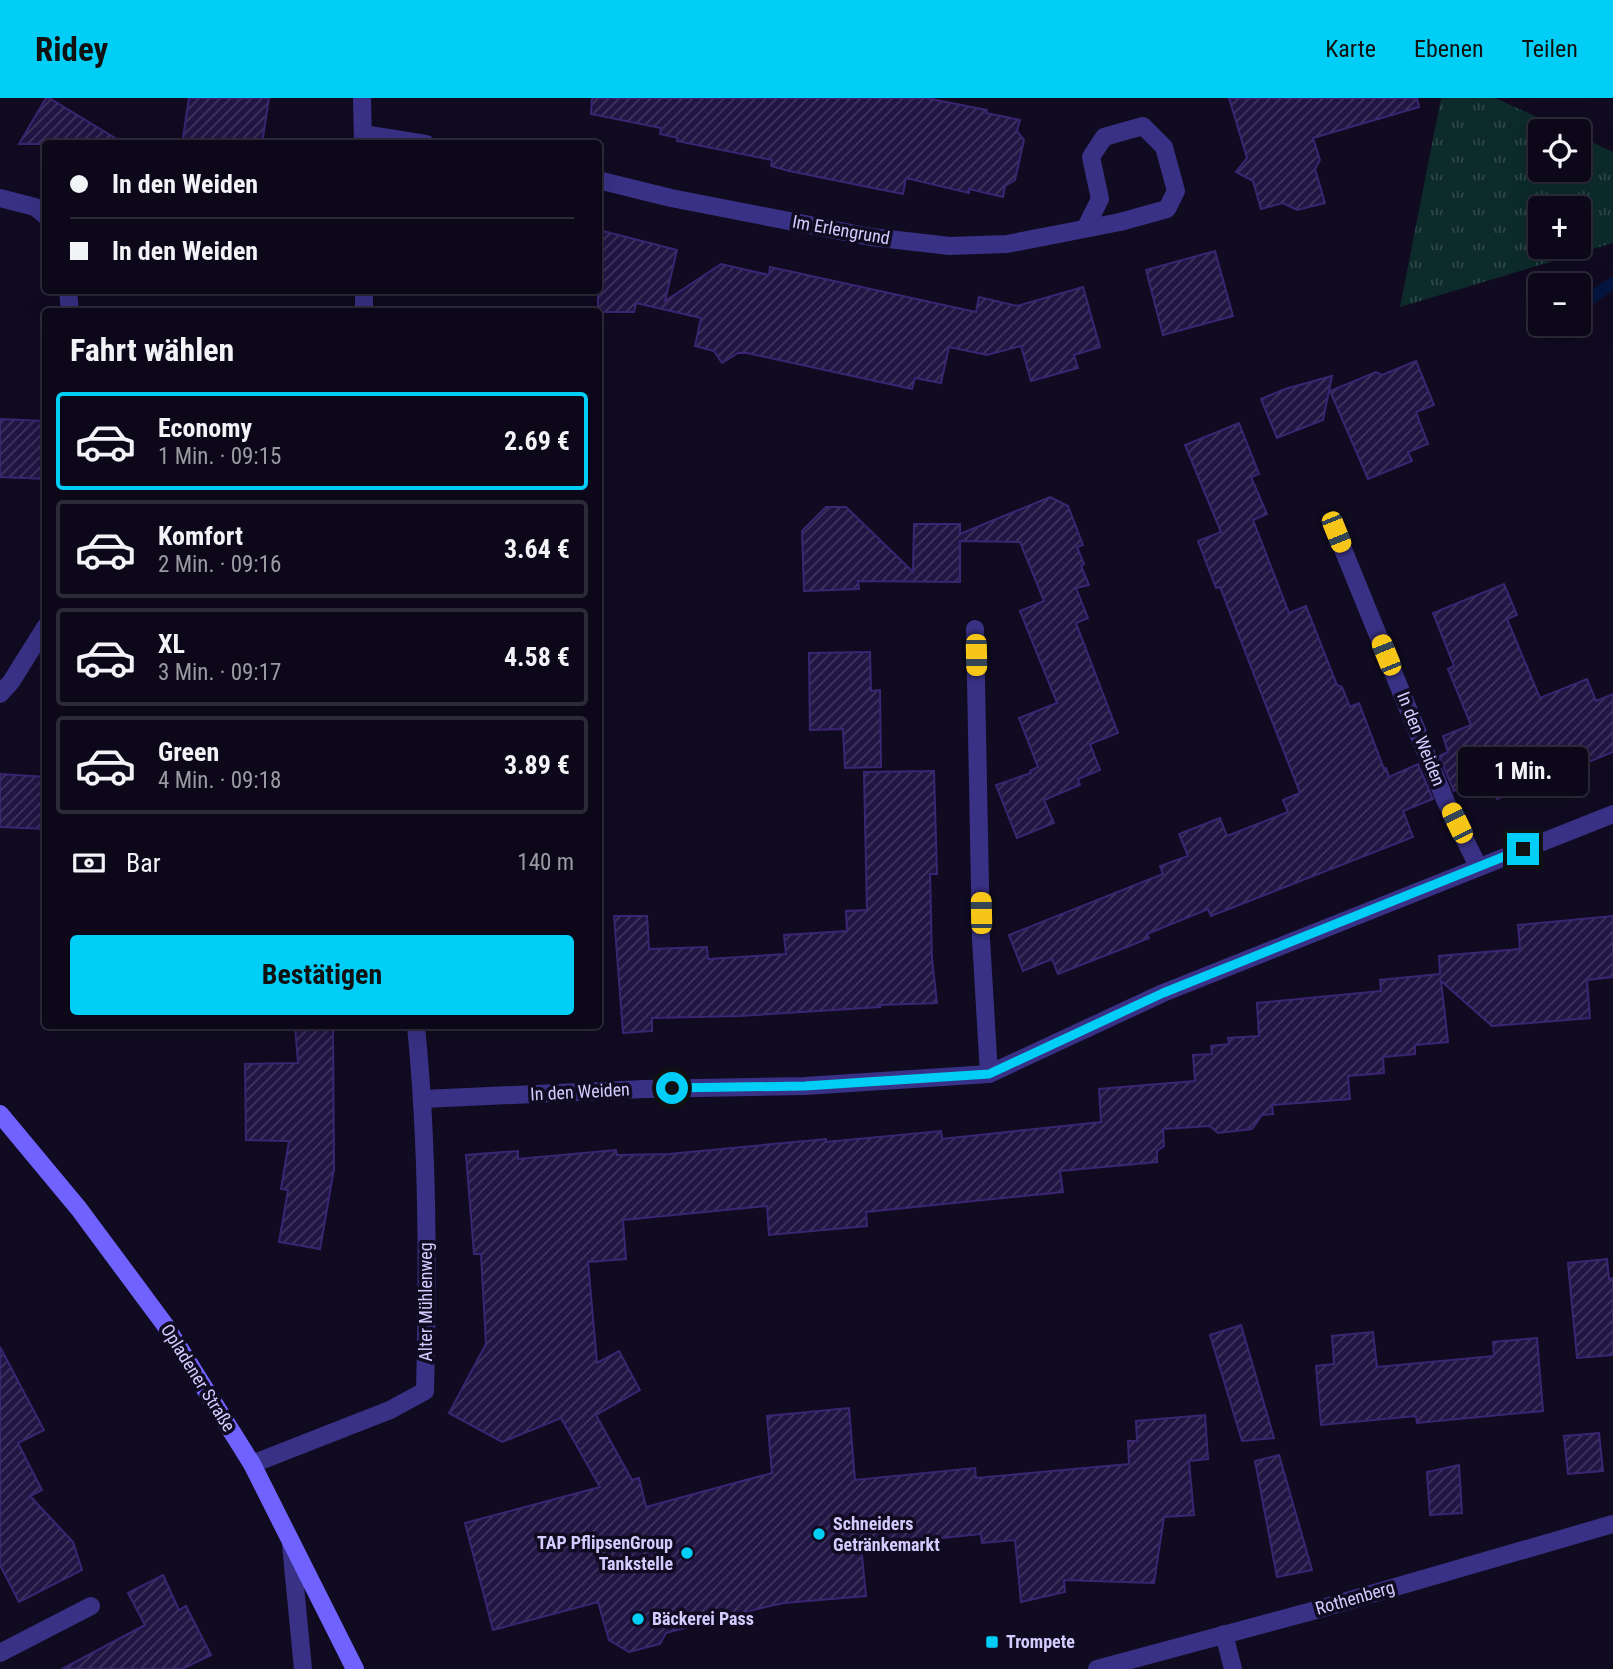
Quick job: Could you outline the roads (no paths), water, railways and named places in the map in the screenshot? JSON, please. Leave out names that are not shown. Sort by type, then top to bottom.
[{"type":"main road","name":"Opladener Straße","points":[[0,1114],[79,1209],[164,1325],[252,1464],[355,1669]]},
{"type":"street","points":[[362,98],[363,139]]},
{"type":"street","name":"Im Erlengrund","points":[[602,181],[671,198],[871,237],[950,246],[1007,244],[1120,222],[1167,209],[1176,191],[1164,147],[1143,126],[1104,137],[1091,157],[1100,199],[1086,227]]},
{"type":"street","points":[[0,198],[35,207],[42,213]]},
{"type":"street","name":"In den Weiden","points":[[1336,532],[1446,802],[1478,866]]},
{"type":"street","points":[[975,629],[981,939],[989,1074]]},
{"type":"street","points":[[0,694],[42,632]]},
{"type":"street","name":"In den Weiden","points":[[423,1099],[645,1089],[805,1086],[989,1074],[1163,993],[1613,814]]},
{"type":"street","name":"Alter Mühlenweg","points":[[252,1464],[390,1410],[425,1391],[428,1289],[423,1099],[415,1029]]},
{"type":"street","name":"Rothenberg","points":[[1097,1669],[1315,1610],[1613,1524]]},
{"type":"street","points":[[291,1545],[303,1669]]},
{"type":"street","points":[[0,1653],[91,1606]]},
{"type":"street","points":[[1224,1634],[1233,1669]]},
{"type":"waterway","points":[[1591,298],[1613,283]]},
{"type":"place","name":"Schneiders Getränkemarkt","points":[[819,1534]]},
{"type":"place","name":"TAP PflipsenGroup Tankstelle","points":[[687,1553]]},
{"type":"place","name":"Bäckerei Pass","points":[[638,1619]]},
{"type":"place","name":"Trompete","points":[[992,1642]]}]
